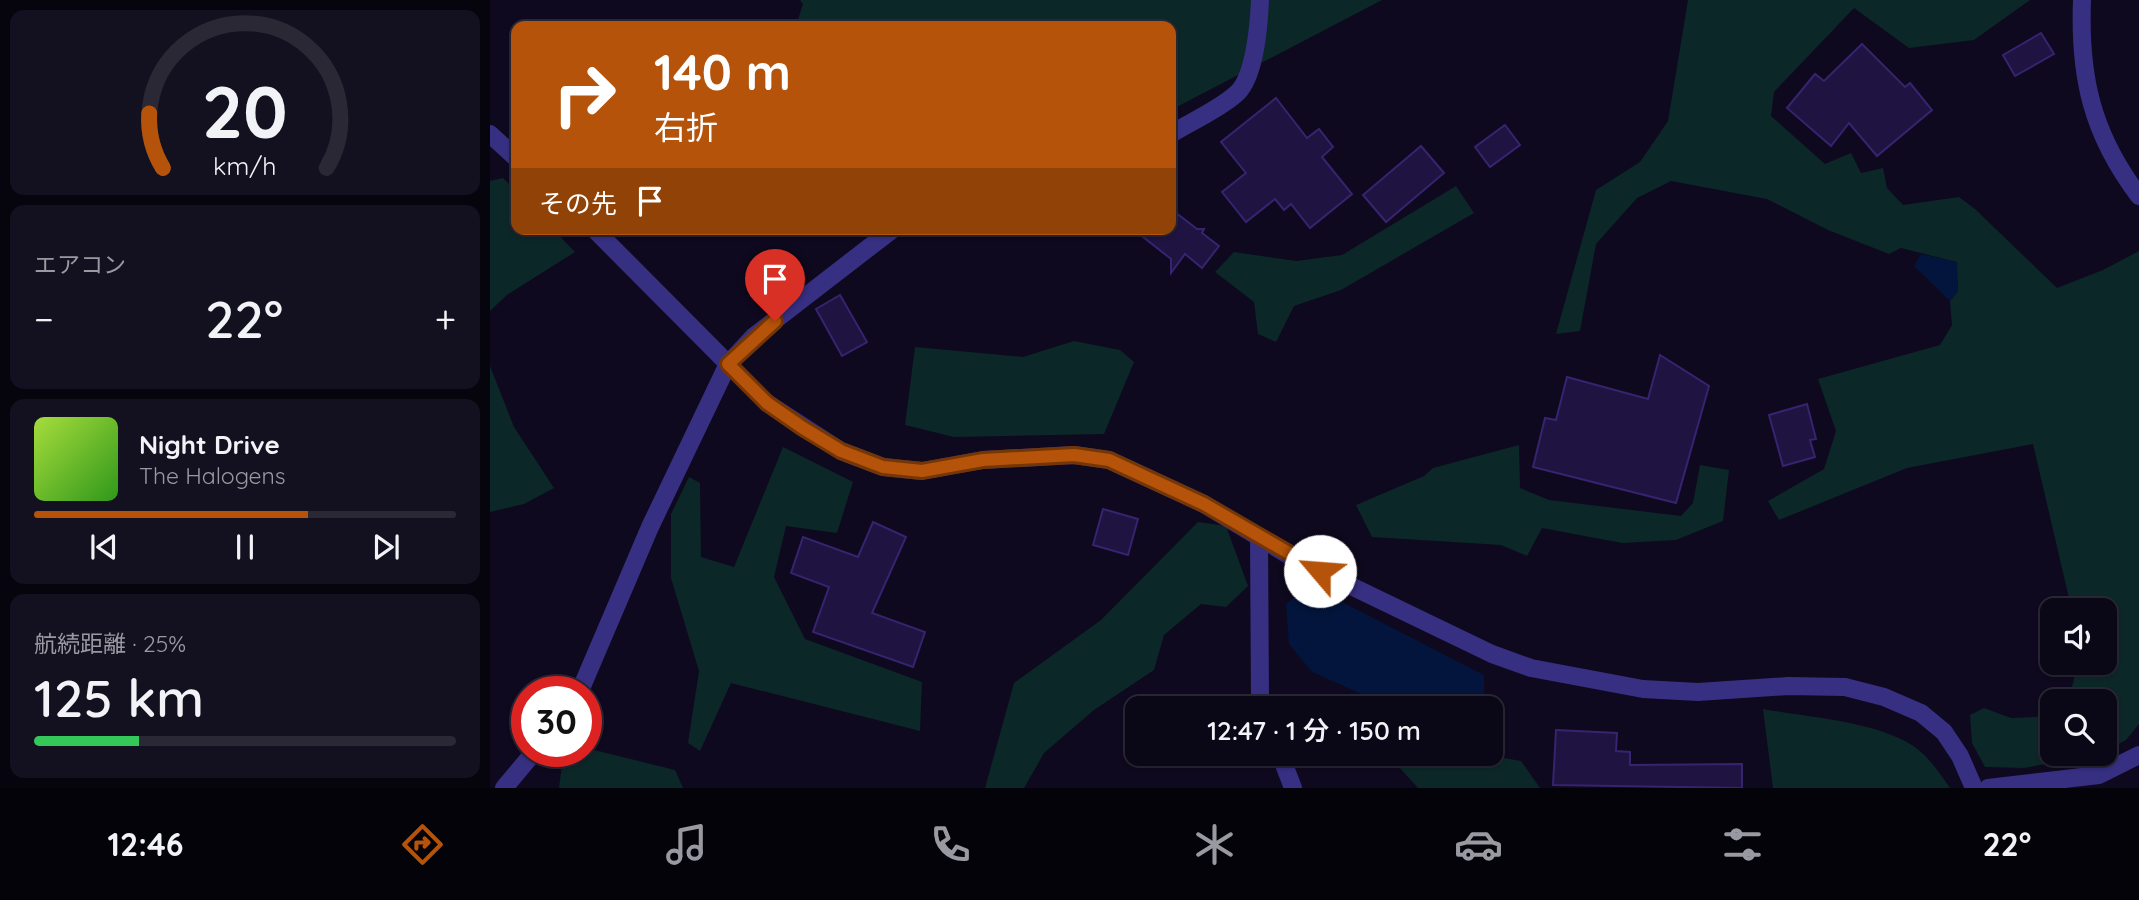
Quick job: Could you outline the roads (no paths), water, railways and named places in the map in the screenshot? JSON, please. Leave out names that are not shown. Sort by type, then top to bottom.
[{"type":"street","points":[[1176,131],[1238,93],[1246,78],[1258,33],[1260,0]]},
{"type":"street","points":[[2082,0],[2081,45],[2088,96],[2115,164],[2139,196]]},
{"type":"street","points":[[490,134],[511,153]]},
{"type":"street","points":[[600,235],[767,403],[841,451],[883,467],[922,471],[983,460],[1074,455],[1109,460],[1204,504],[1295,559],[1492,654],[1531,668],[1643,690],[1698,692],[1788,686],[1835,687],[1884,697],[1921,713],[1944,732],[1960,756],[1974,788]]},
{"type":"street","points":[[586,676],[650,527],[728,364],[753,337],[884,235]]},
{"type":"street","points":[[1259,538],[1260,696]]},
{"type":"street","points":[[1988,788],[2099,775],[2139,755]]},
{"type":"street","points":[[1285,766],[1293,788]]},
{"type":"street","points":[[504,788],[521,767]]},
{"type":"water","points":[[1921,254],[1957,262],[1958,291],[1950,301],[1914,266]]},
{"type":"water","points":[[1309,585],[1484,675],[1484,696],[1366,696],[1312,672],[1289,644],[1286,604]]}]
